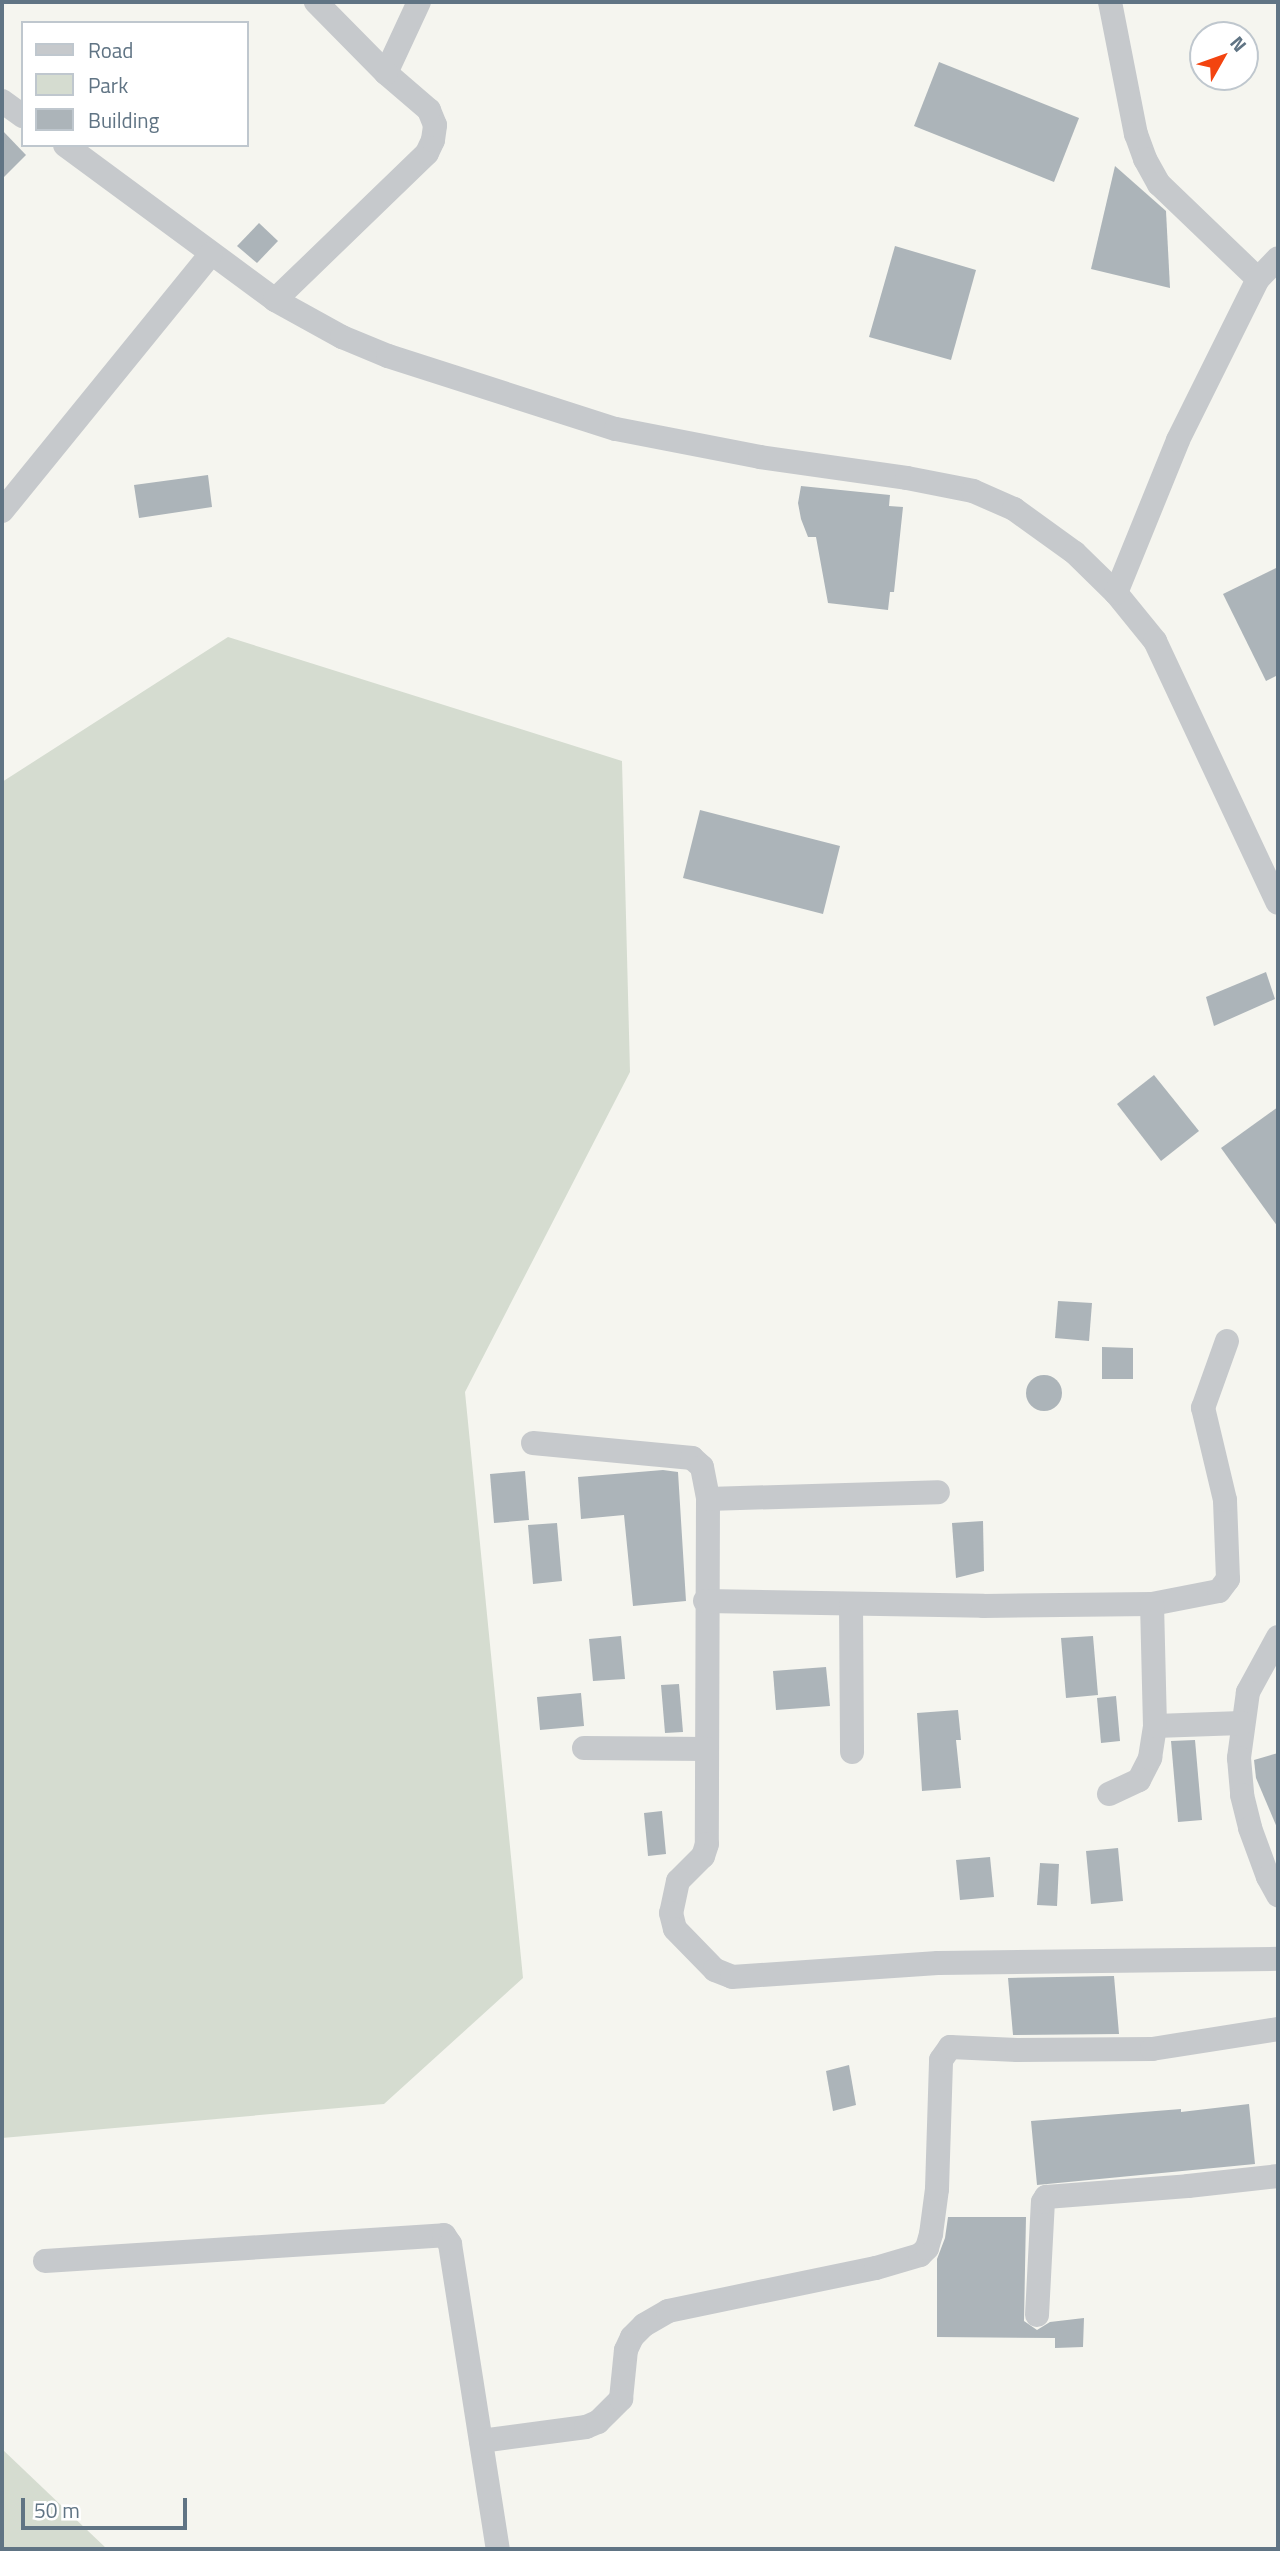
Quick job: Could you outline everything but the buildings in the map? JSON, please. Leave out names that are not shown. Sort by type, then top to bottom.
[{"type":"street","points":[[275,300],[427,153],[435,125],[429,110],[386,73],[316,2]]},
{"type":"street","points":[[386,73],[418,2]]},
{"type":"street","points":[[1110,2],[1136,134],[1145,159],[1159,184],[1258,279]]},
{"type":"street","points":[[2,101],[21,115]]},
{"type":"street","points":[[68,147],[275,300],[342,337],[388,356],[617,429],[973,491],[1014,509],[1044,529],[1116,593],[1155,641],[1278,903]]},
{"type":"street","points":[[2,511],[211,254]]},
{"type":"street","points":[[1116,593],[1178,440],[1258,279],[1278,258]]},
{"type":"street","points":[[705,1601],[1152,1604],[1208,1595],[1226,1586],[1225,1500],[1203,1408],[1227,1341]]},
{"type":"street","points":[[533,1443],[692,1458],[702,1467],[708,1499],[705,1601],[706,1850],[678,1881],[671,1913],[675,1929],[715,1970],[732,1977],[938,1963],[1278,1959]]},
{"type":"street","points":[[708,1499],[938,1492]]},
{"type":"street","points":[[851,1604],[852,1752]]},
{"type":"street","points":[[1109,1794],[1139,1780],[1150,1758],[1155,1727],[1152,1604]]},
{"type":"street","points":[[1278,1637],[1255,1676],[1242,1723],[1239,1758],[1242,1795],[1250,1828],[1268,1877],[1278,1895]]},
{"type":"street","points":[[1155,1727],[1242,1723]]},
{"type":"street","points":[[583,1748],[707,1749]]},
{"type":"street","points":[[481,2441],[586,2427],[598,2422],[621,2399],[626,2350],[632,2337],[644,2325],[668,2311],[876,2268],[920,2255],[927,2248],[931,2234],[937,2189],[941,2060],[950,2047],[1017,2050],[1152,2049],[1278,2029]]},
{"type":"street","points":[[1037,2315],[1043,2202],[1046,2197],[1278,2176]]},
{"type":"street","points":[[45,2261],[444,2235],[450,2244],[498,2549]]},
{"type":"green space","points":[[228,637],[622,761],[630,1072],[465,1392],[523,1978],[384,2104],[2,2138],[2,782]]},
{"type":"green space","points":[[2,2449],[107,2549],[2,2549]]}]
